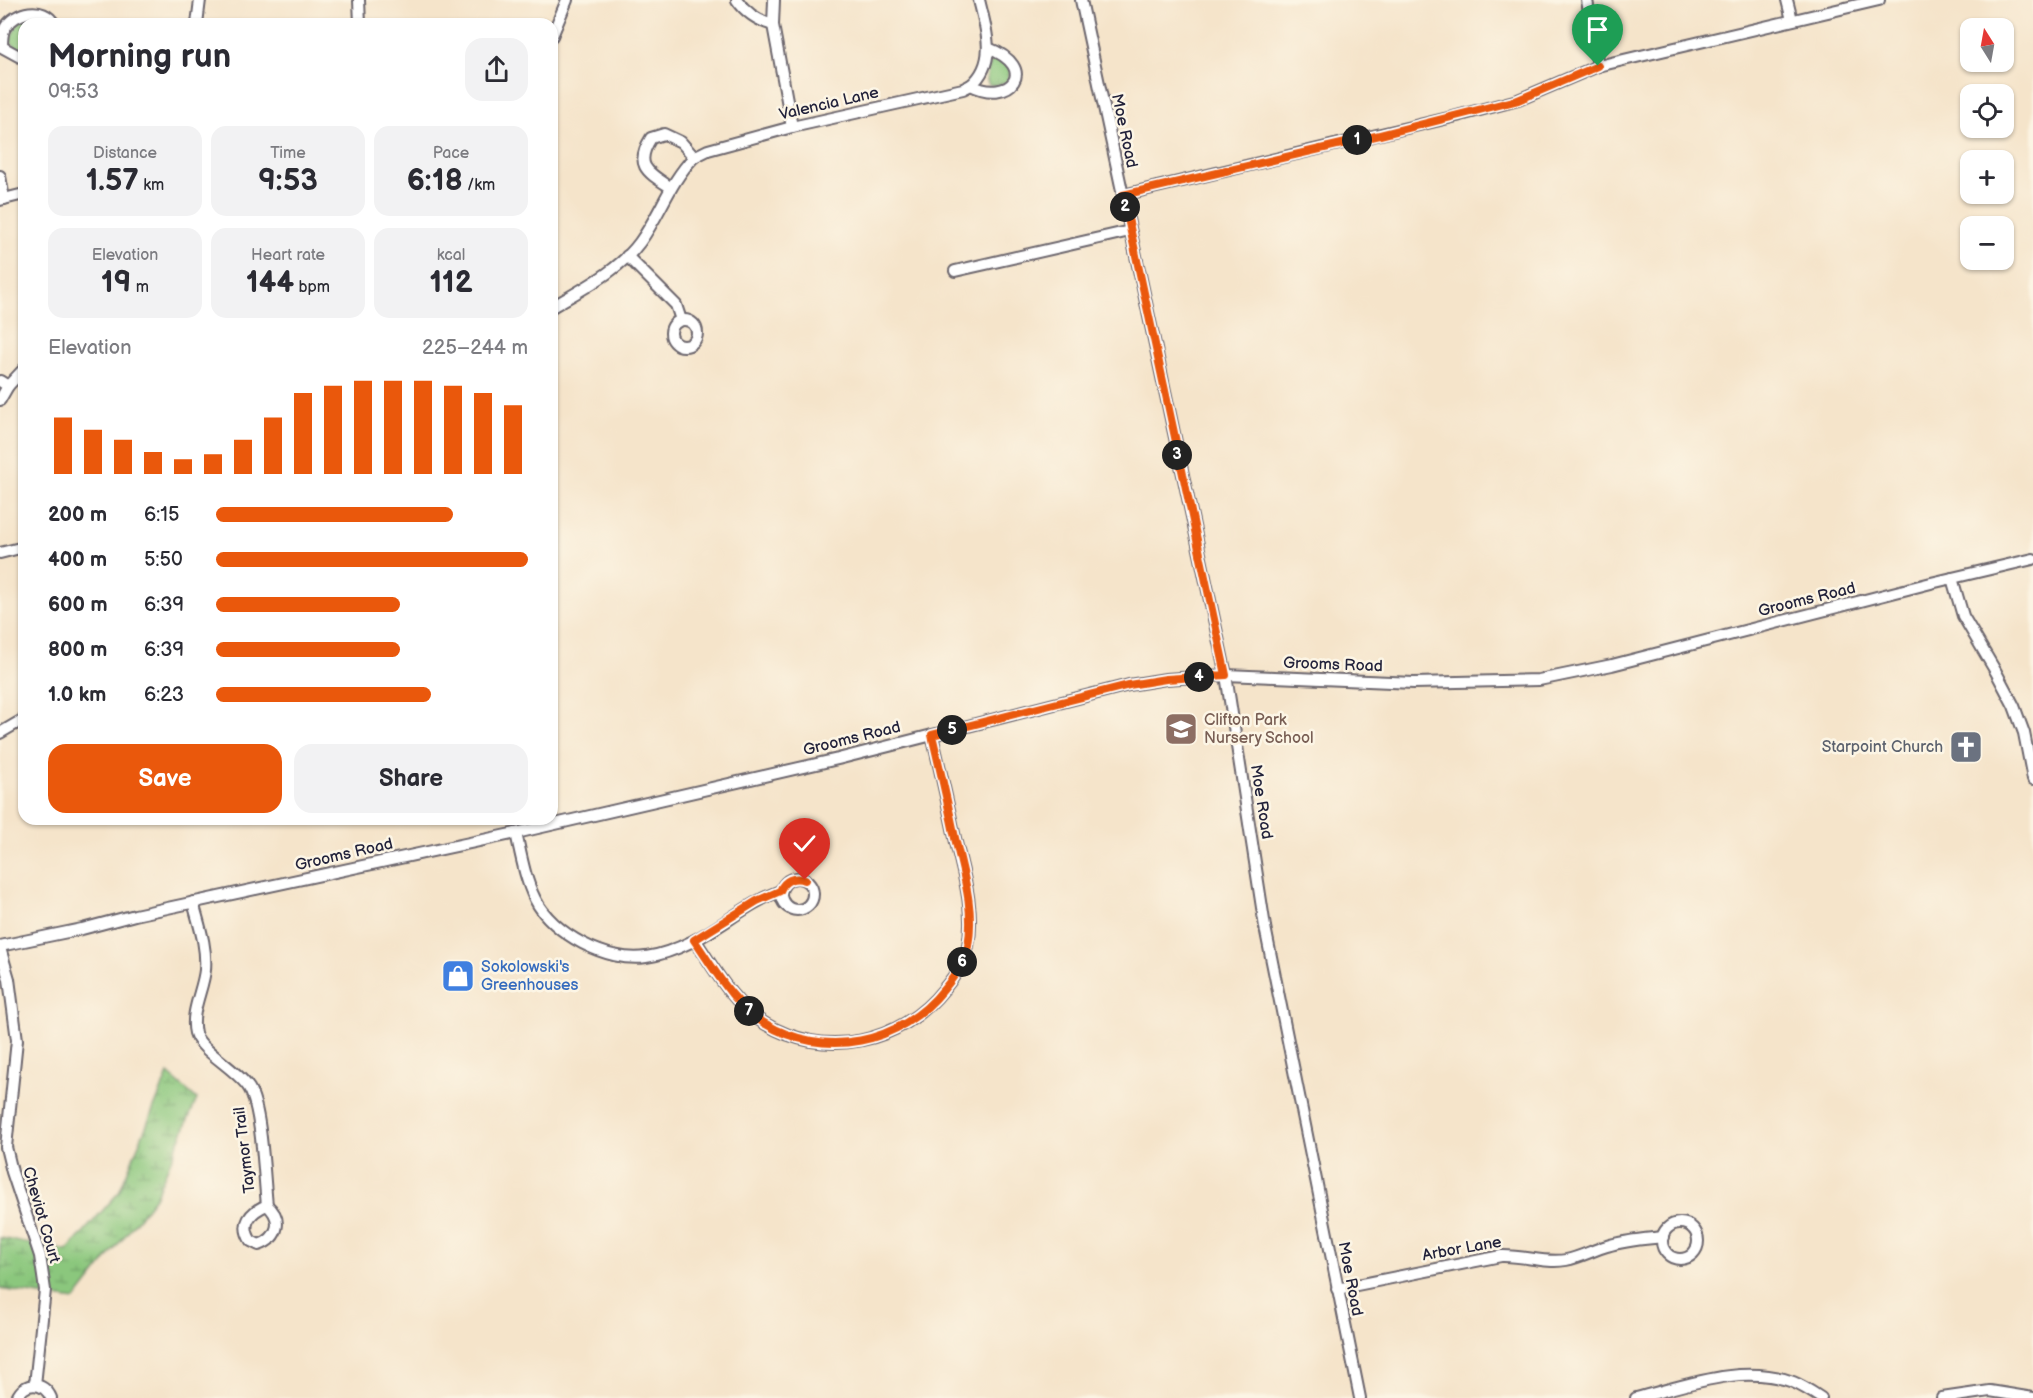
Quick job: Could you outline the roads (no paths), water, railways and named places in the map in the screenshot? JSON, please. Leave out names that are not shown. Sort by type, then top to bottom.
[{"type":"street","points":[[198,18],[200,0]]},
{"type":"street","points":[[359,0],[360,18]]},
{"type":"street","points":[[558,22],[567,0]]},
{"type":"street","points":[[737,0],[757,19],[773,25]]},
{"type":"street","points":[[774,0],[773,25],[792,126]]},
{"type":"street","points":[[971,85],[983,71],[988,48],[988,38],[979,0]]},
{"type":"street","name":"Moe Road","points":[[1081,0],[1226,675],[1265,927],[1359,1398]]},
{"type":"street","points":[[1587,0],[1598,66]]},
{"type":"street","points":[[1787,0],[1792,20]]},
{"type":"street","points":[[1123,195],[1518,100],[1598,66],[1879,0]]},
{"type":"street","points":[[18,56],[1,47],[4,29],[16,16],[27,12],[38,12],[49,18]]},
{"type":"street","name":"Valencia Lane","points":[[694,157],[719,147],[792,126],[963,89],[971,85],[988,92],[1001,90],[1011,85],[1014,79],[1016,72],[1014,64],[1002,53],[988,48]]},
{"type":"street","points":[[558,303],[607,273],[627,256],[647,232],[670,187],[694,157],[681,142],[664,134],[651,138],[644,150],[644,165],[649,174],[670,187]]},
{"type":"street","points":[[0,176],[2,200],[18,196]]},
{"type":"street","points":[[955,271],[1130,231]]},
{"type":"street","points":[[627,256],[676,305],[681,320]]},
{"type":"street","points":[[0,400],[4,384],[18,374]]},
{"type":"street","points":[[0,553],[18,548]]},
{"type":"street","name":"Grooms Road","points":[[558,823],[932,735],[1129,685],[1166,679],[1226,675],[1414,683],[1539,680],[1621,663],[2033,559]]},
{"type":"street","points":[[1952,578],[1962,616],[2014,706],[2024,733],[2033,779]]},
{"type":"street","points":[[0,733],[18,722]]},
{"type":"street","points":[[694,940],[738,1003],[765,1024],[801,1039],[840,1045],[863,1041],[884,1035],[922,1013],[938,997],[960,968],[968,948],[970,921],[968,891],[932,735]]},
{"type":"street","name":"Grooms Road","points":[[0,947],[82,930],[193,902],[550,825]]},
{"type":"street","points":[[516,833],[535,901],[558,926],[581,943],[615,956],[645,958],[669,951],[694,940],[757,901],[780,891]]},
{"type":"street","name":"Taymor Trail","points":[[193,902],[206,949],[205,972],[195,1013],[194,1030],[196,1036],[217,1059],[241,1076],[255,1098],[267,1205]]},
{"type":"street","name":"Cheviot Court","points":[[0,947],[9,979],[17,1040],[6,1147],[40,1256],[45,1290],[34,1385]]},
{"type":"street","name":"Arbor Lane","points":[[1337,1289],[1501,1256],[1519,1255],[1541,1260],[1565,1260],[1605,1246],[1663,1237]]},
{"type":"street","points":[[1636,1398],[1716,1378],[1748,1375],[1791,1382],[1821,1398]]},
{"type":"street","points":[[17,1398],[22,1390],[34,1385],[44,1388],[51,1398]]},
{"type":"street","points":[[1942,1398],[1990,1391],[2033,1398]]},
{"type":"place","name":"Clifton Park Nursery School","points":[[1181,729]]},
{"type":"place","name":"Starpoint Church","points":[[1966,747]]},
{"type":"place","name":"Sokolowski's Greenhouses","points":[[458,976]]}]
